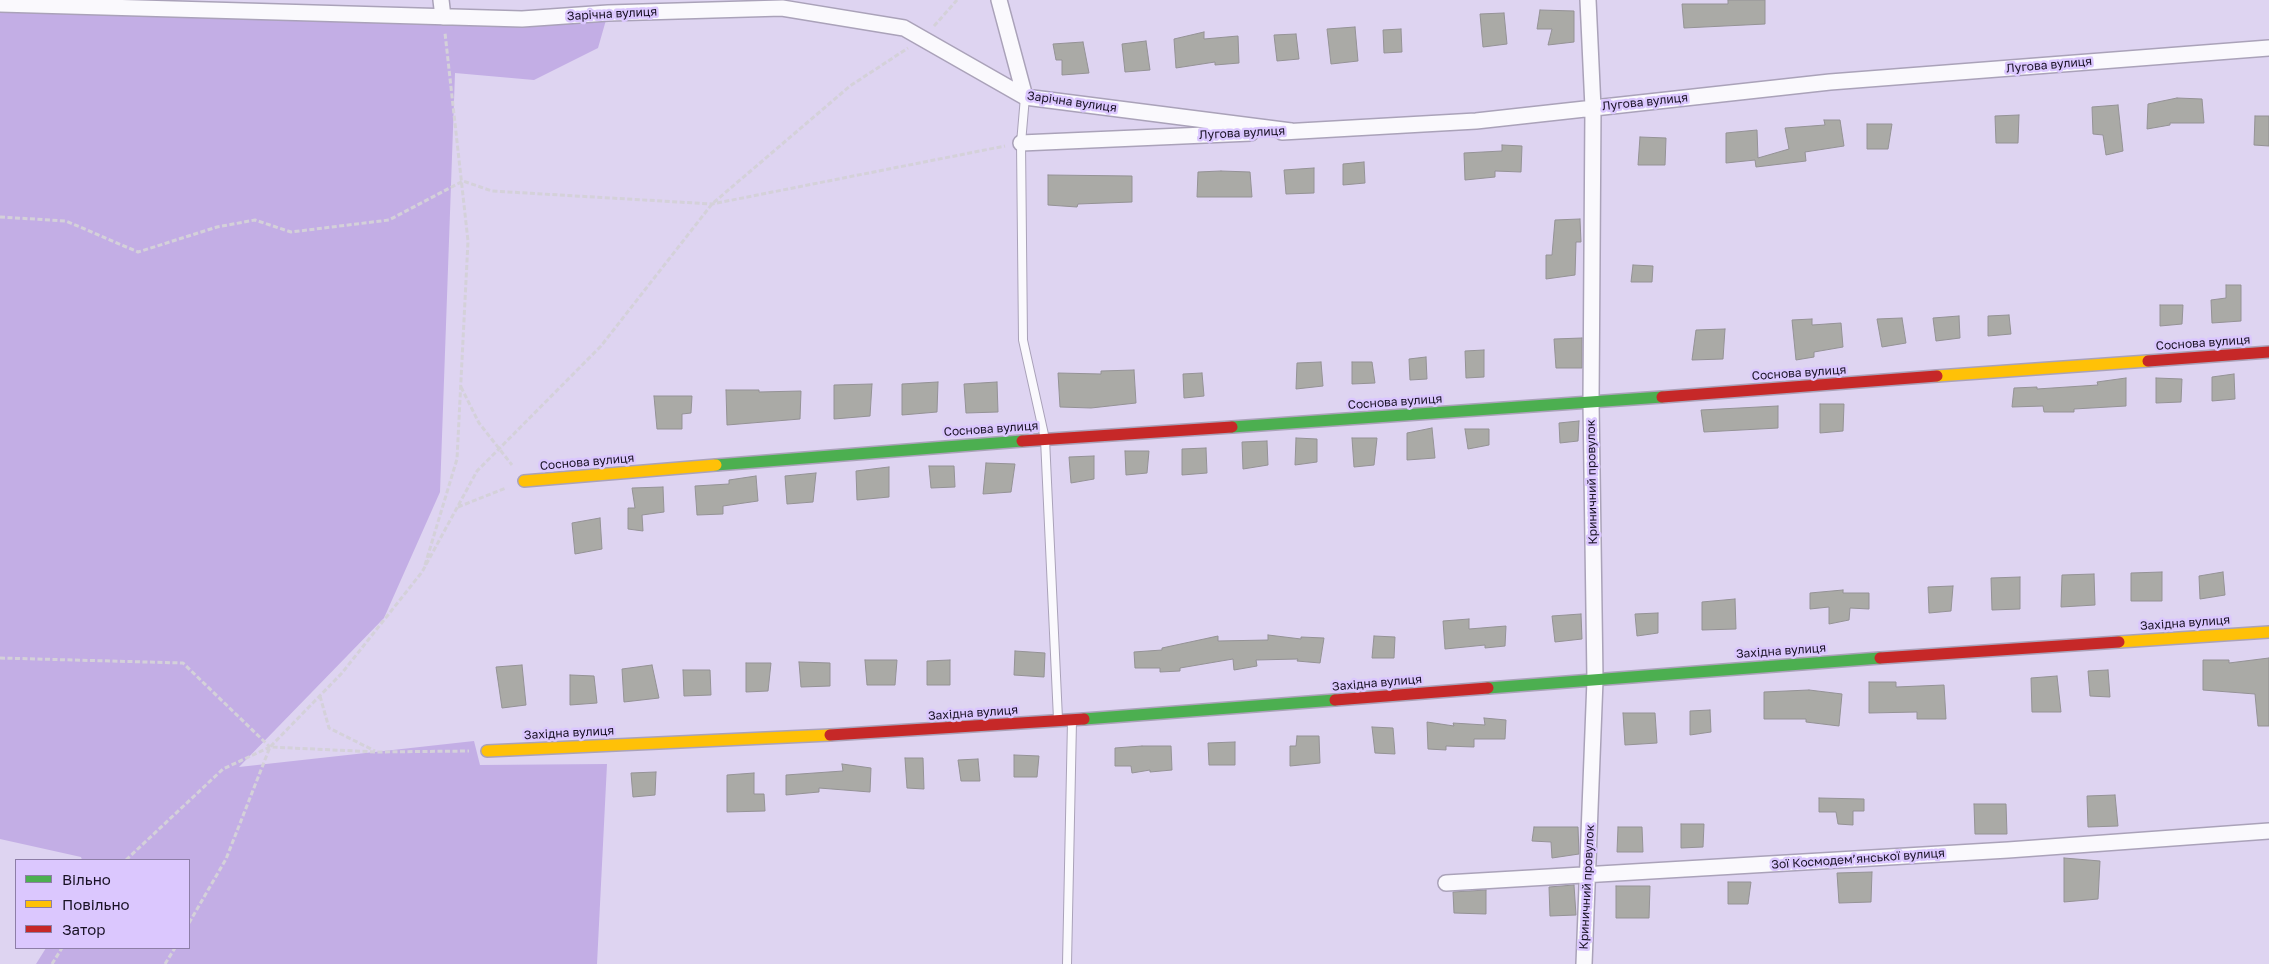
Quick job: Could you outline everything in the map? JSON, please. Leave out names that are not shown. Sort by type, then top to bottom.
[{"type":"street","points":[[441,0],[443,17]]},
{"type":"street","points":[[999,0],[1025,97]]},
{"type":"street","name":"Криничний провулок","points":[[1584,964],[1595,680],[1591,402],[1593,108],[1588,0]]},
{"type":"street","name":"Зарічна вулиця","points":[[0,4],[522,19],[608,13],[782,8],[904,28],[1025,97],[1292,131]]},
{"type":"street","name":"Лугова вулиця","points":[[1021,143],[1476,121],[1830,82],[2269,48]]},
{"type":"street","name":"Соснова вулиця","points":[[524,481],[867,451],[1591,402],[2269,352]]},
{"type":"street","name":"Західна вулиця","points":[[487,751],[898,732],[1804,663],[2269,632]]},
{"type":"street","name":"Зої Космодем’янської вулиця","points":[[1446,883],[1588,876],[2269,831]]},
{"type":"lane","points":[[1025,97],[1021,143],[1023,340],[1045,439],[1058,721]]},
{"type":"lane","points":[[1067,964],[1072,720]]},
{"type":"path","points":[[127,859],[223,769],[270,747],[342,672],[422,572],[477,472],[601,346],[712,204],[850,86],[923,38],[957,0]]},
{"type":"path","points":[[422,572],[457,459],[468,241],[463,181],[443,17]]},
{"type":"path","points":[[0,217],[66,221],[138,252],[217,228],[255,220],[291,232],[388,220],[463,181],[492,191],[712,204],[1021,143]]},
{"type":"path","points":[[457,507],[524,481],[479,423],[461,386]]},
{"type":"path","points":[[0,658],[183,663],[270,747],[378,752],[487,751]]},
{"type":"path","points":[[320,696],[329,728],[378,752]]},
{"type":"path","points":[[190,922],[226,859],[270,747]]},
{"type":"path","points":[[52,964],[61,949]]},
{"type":"path","points":[[165,964],[174,949]]},
{"type":"shaded area","points":[[0,4],[608,13],[598,48],[534,80],[455,73],[440,492],[384,618],[239,767],[474,741],[480,765],[607,764],[597,964],[36,964],[45,949],[190,949],[190,859],[82,859],[81,857],[0,839]]},
{"type":"building","points":[[1728,0],[1765,0],[1765,24],[1684,28],[1682,4],[1728,4]]},
{"type":"building","points":[[1540,10],[1574,11],[1574,42],[1548,45],[1552,29],[1537,29]]},
{"type":"building","points":[[1504,13],[1507,44],[1483,47],[1480,14]]},
{"type":"building","points":[[1355,27],[1358,61],[1331,64],[1327,29]]},
{"type":"building","points":[[1401,29],[1402,52],[1384,53],[1383,30]]},
{"type":"building","points":[[1204,32],[1204,39],[1238,36],[1239,63],[1215,65],[1215,62],[1176,68],[1174,39]]},
{"type":"building","points":[[1296,34],[1299,59],[1277,61],[1274,35]]},
{"type":"building","points":[[1146,41],[1150,70],[1125,72],[1122,44]]},
{"type":"building","points":[[1083,42],[1089,73],[1062,75],[1062,60],[1056,60],[1053,44]]},
{"type":"building","points":[[2177,98],[2202,99],[2204,123],[2170,123],[2170,125],[2147,129],[2148,104]]},
{"type":"building","points":[[2118,105],[2123,151],[2106,155],[2103,135],[2093,134],[2092,107]]},
{"type":"building","points":[[2019,115],[2018,143],[1996,143],[1995,116]]},
{"type":"building","points":[[2255,116],[2269,116],[2269,146],[2254,145]]},
{"type":"building","points":[[1824,120],[1840,120],[1844,146],[1805,152],[1806,161],[1756,167],[1755,160],[1726,163],[1726,133],[1757,130],[1758,158],[1789,149],[1785,128],[1825,125]]},
{"type":"building","points":[[1867,124],[1892,124],[1888,149],[1867,149]]},
{"type":"building","points":[[1640,137],[1666,138],[1665,165],[1638,165]]},
{"type":"building","points":[[1502,145],[1522,146],[1521,172],[1495,171],[1495,177],[1465,180],[1464,153],[1502,151]]},
{"type":"building","points":[[1364,162],[1365,183],[1343,185],[1343,164]]},
{"type":"building","points":[[1314,168],[1314,193],[1286,194],[1284,170]]},
{"type":"building","points":[[1198,172],[1250,172],[1252,197],[1197,197]]},
{"type":"building","points":[[1048,175],[1132,176],[1132,202],[1078,204],[1077,207],[1048,205]]},
{"type":"building","points":[[1580,219],[1581,242],[1576,242],[1575,275],[1546,279],[1546,255],[1552,255],[1555,220]]},
{"type":"building","points":[[1633,265],[1653,266],[1652,282],[1631,282]]},
{"type":"building","points":[[2226,285],[2241,285],[2241,321],[2212,323],[2211,300],[2226,298]]},
{"type":"building","points":[[2160,305],[2183,305],[2182,324],[2160,326]]},
{"type":"building","points":[[2009,315],[2011,334],[1988,336],[1988,316]]},
{"type":"building","points":[[1959,316],[1960,338],[1936,341],[1933,318]]},
{"type":"building","points":[[1902,318],[1906,343],[1882,347],[1877,319]]},
{"type":"building","points":[[1812,319],[1812,325],[1841,323],[1843,347],[1814,352],[1814,357],[1796,360],[1792,320]]},
{"type":"building","points":[[1725,329],[1723,359],[1692,360],[1696,330]]},
{"type":"building","points":[[1582,338],[1582,368],[1556,368],[1554,339]]},
{"type":"building","points":[[1484,350],[1484,377],[1466,378],[1465,351]]},
{"type":"building","points":[[1426,357],[1427,379],[1410,380],[1409,359]]},
{"type":"building","points":[[1321,362],[1323,386],[1296,389],[1297,363]]},
{"type":"building","points":[[1352,362],[1372,362],[1375,383],[1352,384]]},
{"type":"building","points":[[1134,370],[1136,403],[1091,408],[1060,407],[1058,373],[1101,374],[1101,371]]},
{"type":"building","points":[[1202,373],[1204,396],[1184,398],[1183,374]]},
{"type":"building","points":[[2234,374],[2235,399],[2212,401],[2212,377]]},
{"type":"building","points":[[2126,378],[2126,406],[2074,409],[2074,412],[2044,412],[2043,406],[2012,407],[2014,388],[2037,387],[2037,389],[2098,385],[2097,382]]},
{"type":"building","points":[[2156,378],[2182,379],[2181,402],[2156,403]]},
{"type":"building","points":[[938,382],[937,412],[902,415],[902,384]]},
{"type":"building","points":[[997,382],[998,412],[966,413],[964,384]]},
{"type":"building","points":[[872,384],[870,416],[834,419],[834,385]]},
{"type":"building","points":[[726,390],[759,390],[759,392],[801,391],[800,419],[727,425]]},
{"type":"building","points":[[654,396],[692,396],[691,413],[682,414],[682,429],[657,429]]},
{"type":"building","points":[[1820,404],[1844,404],[1843,431],[1820,433]]},
{"type":"building","points":[[1778,406],[1778,428],[1704,432],[1701,410]]},
{"type":"building","points":[[1579,421],[1578,441],[1560,443],[1559,423]]},
{"type":"building","points":[[1432,428],[1435,458],[1407,460],[1407,433]]},
{"type":"building","points":[[1465,429],[1489,429],[1489,445],[1468,449]]},
{"type":"building","points":[[1296,438],[1317,439],[1317,462],[1295,465]]},
{"type":"building","points":[[1352,438],[1377,438],[1374,465],[1354,467]]},
{"type":"building","points":[[1267,441],[1268,465],[1243,469],[1242,442]]},
{"type":"building","points":[[1206,448],[1207,473],[1182,475],[1182,449]]},
{"type":"building","points":[[1125,451],[1149,451],[1147,473],[1126,475]]},
{"type":"building","points":[[1094,456],[1094,479],[1071,483],[1069,457]]},
{"type":"building","points":[[986,463],[1015,464],[1011,492],[983,494]]},
{"type":"building","points":[[929,466],[954,466],[955,487],[931,488]]},
{"type":"building","points":[[889,467],[889,497],[857,500],[856,471]]},
{"type":"building","points":[[816,473],[813,502],[787,504],[785,476]]},
{"type":"building","points":[[756,476],[758,501],[723,506],[723,514],[697,515],[695,486],[729,484],[729,480]]},
{"type":"building","points":[[663,487],[664,512],[642,515],[643,531],[628,529],[628,508],[635,508],[632,488]]},
{"type":"building","points":[[600,518],[602,549],[575,554],[572,523]]},
{"type":"building","points":[[2162,572],[2162,601],[2131,601],[2131,573]]},
{"type":"building","points":[[2223,572],[2225,595],[2200,599],[2199,576]]},
{"type":"building","points":[[2094,574],[2095,605],[2061,607],[2062,575]]},
{"type":"building","points":[[2020,577],[2020,609],[1992,610],[1991,578]]},
{"type":"building","points":[[1953,586],[1951,611],[1929,613],[1928,587]]},
{"type":"building","points":[[1843,590],[1843,593],[1869,593],[1869,609],[1850,608],[1849,620],[1829,624],[1829,607],[1810,609],[1810,593]]},
{"type":"building","points":[[1735,599],[1736,629],[1702,630],[1702,602]]},
{"type":"building","points":[[1658,613],[1658,633],[1637,636],[1635,614]]},
{"type":"building","points":[[1581,614],[1582,639],[1555,642],[1552,616]]},
{"type":"building","points":[[1469,619],[1469,629],[1506,626],[1505,646],[1485,648],[1485,645],[1445,649],[1443,621]]},
{"type":"building","points":[[1268,635],[1301,639],[1301,637],[1324,638],[1320,663],[1297,661],[1298,659],[1256,660],[1257,666],[1234,670],[1233,659],[1180,668],[1180,671],[1160,672],[1160,668],[1135,668],[1134,652],[1162,650],[1162,648],[1218,636],[1218,641],[1268,640]]},
{"type":"building","points":[[1374,636],[1395,637],[1394,658],[1372,658]]},
{"type":"building","points":[[1015,651],[1045,653],[1044,677],[1014,675]]},
{"type":"building","points":[[2269,658],[2269,726],[2258,726],[2255,694],[2203,690],[2203,660],[2229,660],[2229,663]]},
{"type":"building","points":[[865,660],[897,660],[895,685],[867,685]]},
{"type":"building","points":[[950,660],[950,685],[927,685],[927,661]]},
{"type":"building","points":[[799,662],[830,663],[830,686],[801,687]]},
{"type":"building","points":[[746,663],[771,663],[768,691],[746,692]]},
{"type":"building","points":[[522,665],[526,705],[502,708],[496,667]]},
{"type":"building","points":[[652,665],[659,698],[624,702],[622,669]]},
{"type":"building","points":[[683,670],[710,670],[711,695],[684,696]]},
{"type":"building","points":[[2108,670],[2110,697],[2090,696],[2088,671]]},
{"type":"building","points":[[570,675],[594,676],[597,703],[570,705]]},
{"type":"building","points":[[2057,676],[2061,712],[2032,712],[2031,678]]},
{"type":"building","points":[[1869,682],[1896,682],[1896,687],[1944,685],[1946,719],[1917,719],[1917,712],[1869,713]]},
{"type":"building","points":[[1809,690],[1842,694],[1839,726],[1806,722],[1806,719],[1764,719],[1764,692]]},
{"type":"building","points":[[1710,710],[1711,732],[1690,735],[1690,711]]},
{"type":"building","points":[[1623,713],[1655,713],[1657,743],[1625,745]]},
{"type":"building","points":[[1484,718],[1506,720],[1505,739],[1474,739],[1474,747],[1446,746],[1446,750],[1428,749],[1427,722],[1454,726],[1453,723],[1485,725]]},
{"type":"building","points":[[1372,727],[1393,728],[1395,754],[1375,753]]},
{"type":"building","points":[[1297,736],[1319,736],[1320,763],[1290,766],[1290,746],[1296,746]]},
{"type":"building","points":[[1235,742],[1235,765],[1209,765],[1208,743]]},
{"type":"building","points":[[1171,746],[1172,770],[1150,772],[1150,770],[1132,773],[1131,766],[1115,766],[1115,748]]},
{"type":"building","points":[[1014,755],[1039,756],[1037,777],[1014,777]]},
{"type":"building","points":[[905,758],[923,758],[924,789],[907,788]]},
{"type":"building","points":[[978,759],[980,781],[961,781],[958,760]]},
{"type":"building","points":[[842,764],[871,768],[870,792],[819,788],[819,792],[786,795],[786,775],[843,771]]},
{"type":"building","points":[[656,772],[655,795],[633,797],[631,773]]},
{"type":"building","points":[[754,773],[754,794],[764,794],[765,811],[727,812],[727,775]]},
{"type":"building","points":[[2115,795],[2118,826],[2088,827],[2087,796]]},
{"type":"building","points":[[1819,798],[1864,799],[1864,811],[1853,811],[1853,825],[1838,824],[1836,812],[1819,812]]},
{"type":"building","points":[[1974,804],[2006,804],[2007,834],[1975,834]]},
{"type":"building","points":[[1681,824],[1704,824],[1703,847],[1681,848]]},
{"type":"building","points":[[1534,827],[1578,827],[1579,854],[1552,858],[1551,842],[1532,841]]},
{"type":"building","points":[[1618,827],[1642,827],[1643,852],[1617,852]]},
{"type":"building","points":[[2064,858],[2100,861],[2098,899],[2064,902]]},
{"type":"building","points":[[1872,872],[1871,902],[1839,903],[1837,873]]},
{"type":"building","points":[[1728,882],[1751,882],[1748,904],[1728,904]]},
{"type":"building","points":[[1574,885],[1576,915],[1550,916],[1549,887]]},
{"type":"building","points":[[1616,886],[1650,886],[1649,918],[1616,918]]},
{"type":"building","points":[[1486,890],[1486,914],[1454,913],[1453,892]]},
{"type":"traffic: fast","points":[[1232,427],[1662,397]]},
{"type":"traffic: fast","points":[[716,465],[1022,441]]},
{"type":"traffic: fast","points":[[1488,688],[1880,658]]},
{"type":"traffic: fast","points":[[1084,719],[1335,700]]},
{"type":"traffic: slow","points":[[1937,376],[2148,361]]},
{"type":"traffic: slow","points":[[524,481],[716,465]]},
{"type":"traffic: slow","points":[[2119,642],[2269,632]]},
{"type":"traffic: slow","points":[[487,751],[830,735]]},
{"type":"traffic: jam","points":[[2148,361],[2269,352]]},
{"type":"traffic: jam","points":[[1662,397],[1937,376]]},
{"type":"traffic: jam","points":[[1022,441],[1232,427]]},
{"type":"traffic: jam","points":[[1880,658],[2119,642]]},
{"type":"traffic: jam","points":[[1335,700],[1488,688]]},
{"type":"traffic: jam","points":[[830,735],[1084,719]]}]
